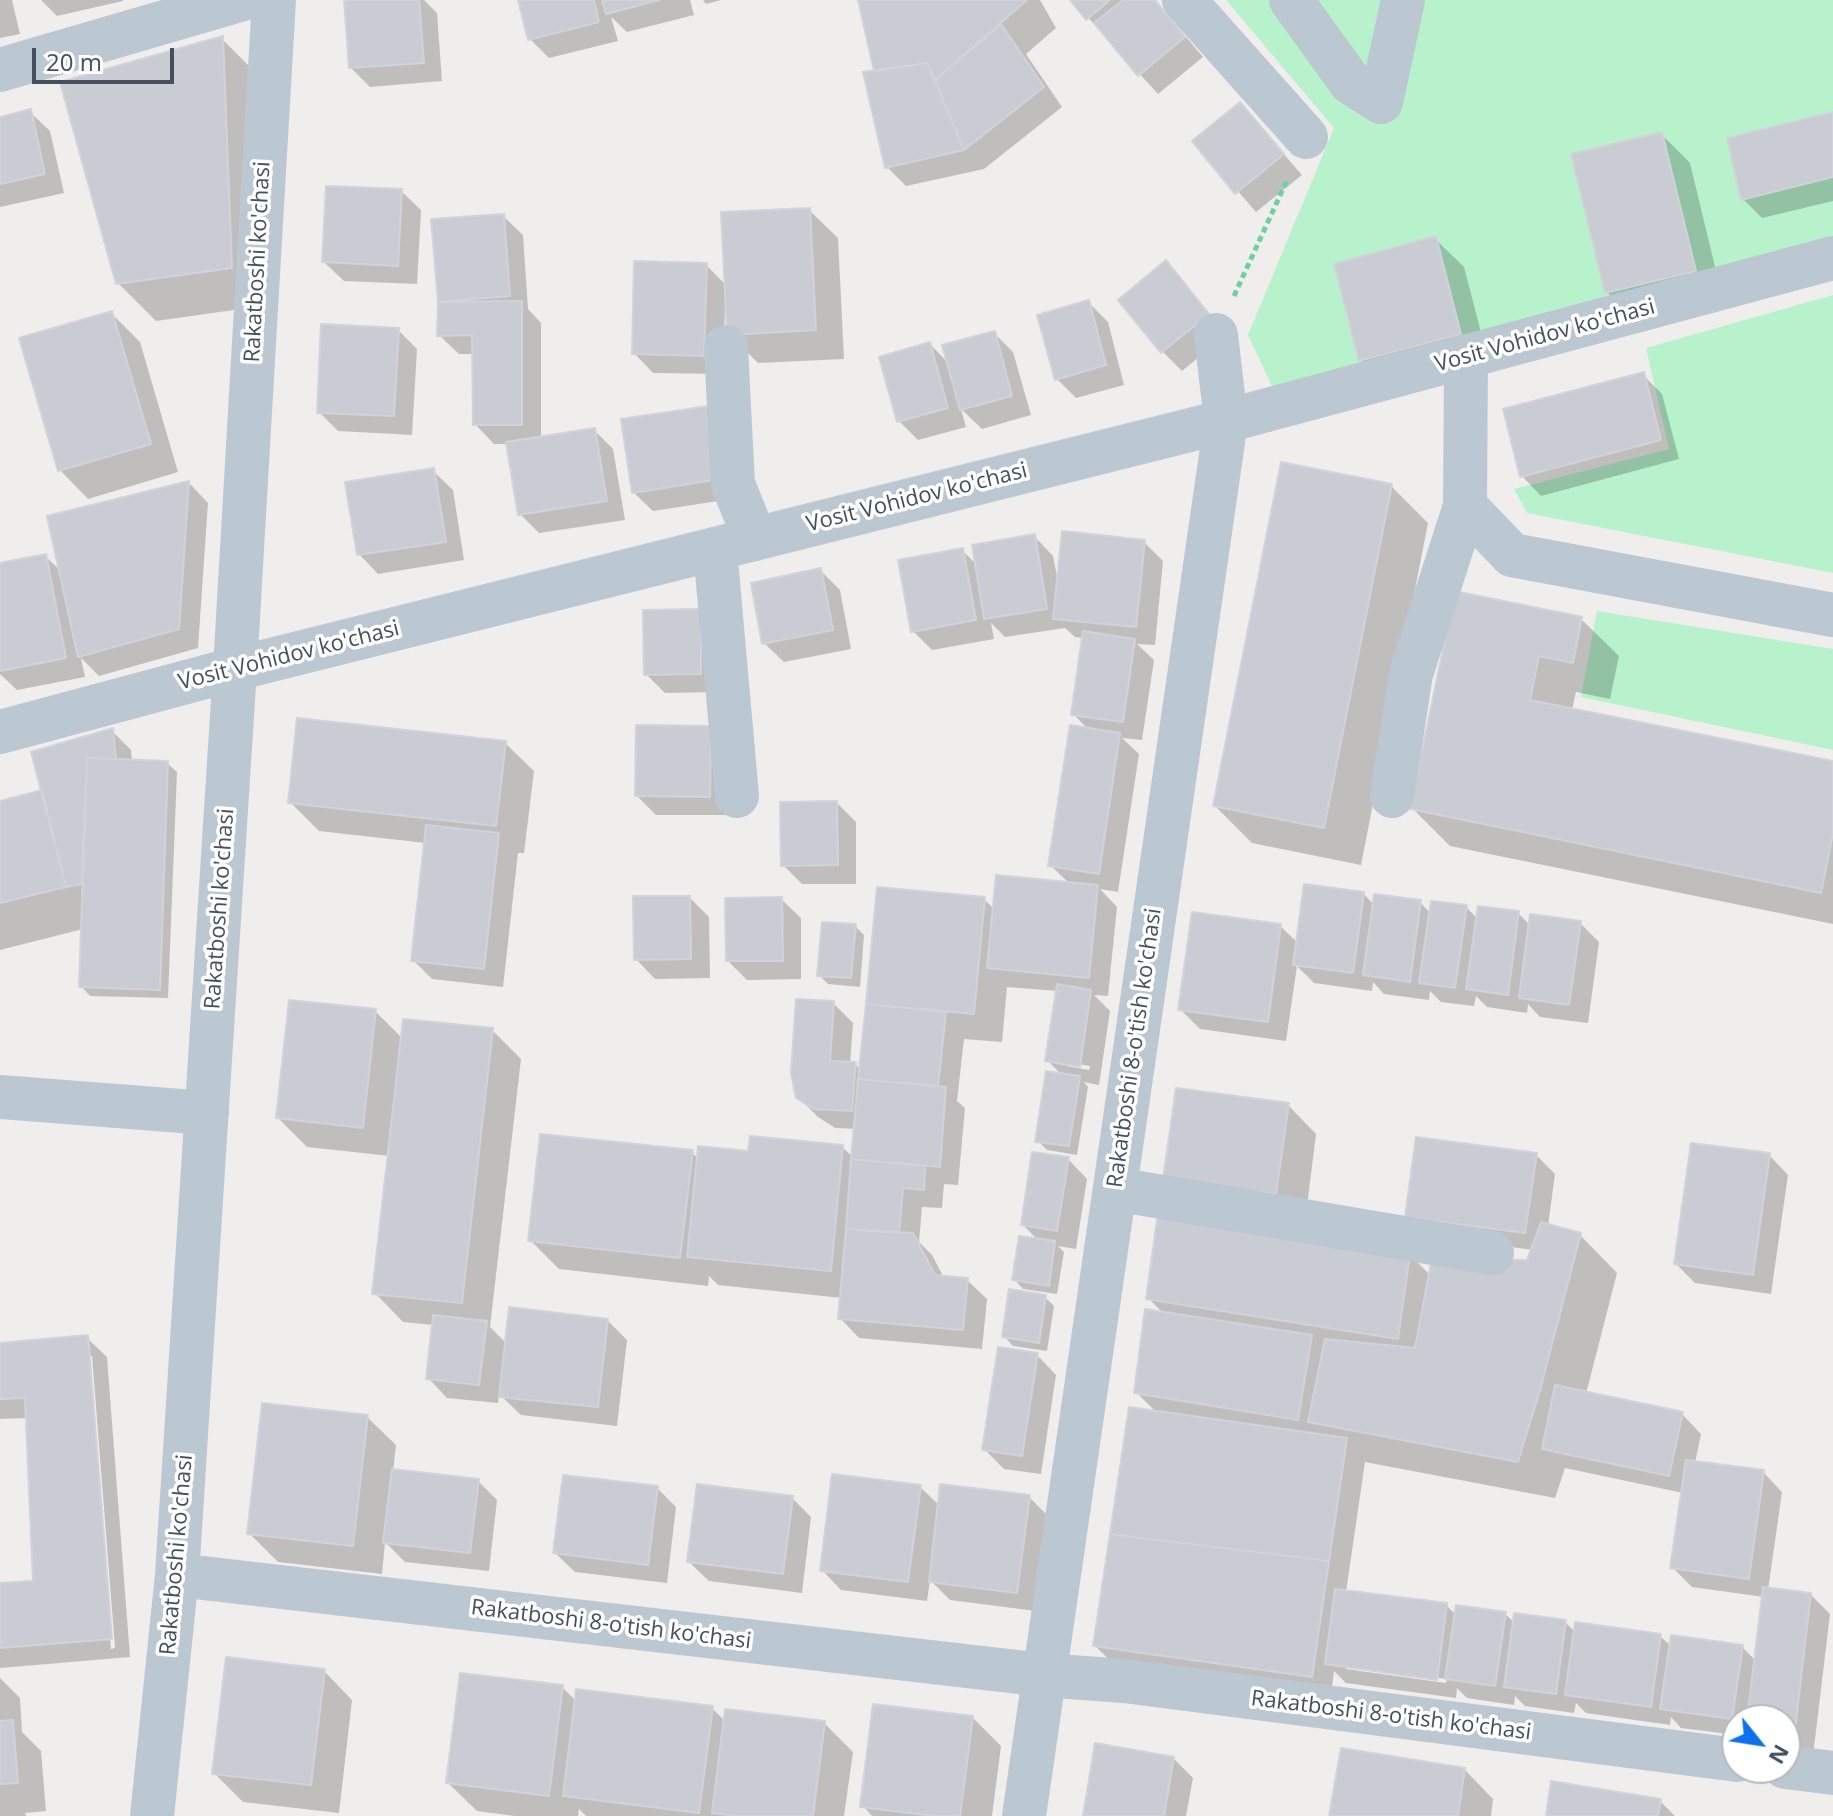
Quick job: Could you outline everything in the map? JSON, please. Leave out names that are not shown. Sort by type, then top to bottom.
[{"type":"street","points":[[0,70],[240,0]]},
{"type":"street","name":"Rakatboshi ko'chasi","points":[[152,1816],[177,1575],[274,0]]},
{"type":"street","points":[[1184,0],[1306,137]]},
{"type":"street","points":[[1291,0],[1351,83],[1381,102],[1403,0]]},
{"type":"street","name":"Vosit Vohidov ko'chasi","points":[[0,732],[235,669],[1226,421],[1833,258]]},
{"type":"street","name":"Rakatboshi 8-o'tish ko'chasi","points":[[1024,1816],[1226,421],[1216,335]]},
{"type":"street","points":[[726,347],[735,544],[737,796]]},
{"type":"street","points":[[1392,796],[1411,674],[1465,506],[1466,358]]},
{"type":"street","points":[[1465,506],[1512,555],[1833,615]]},
{"type":"street","points":[[0,1097],[207,1113]]},
{"type":"street","points":[[1115,1189],[1492,1253]]},
{"type":"street","name":"Rakatboshi 8-o'tish ko'chasi","points":[[177,1575],[1044,1675],[1124,1681],[1721,1758]]},
{"type":"street","points":[[1801,1769],[1833,1773]]},
{"type":"path","points":[[1216,335],[1306,137]]},
{"type":"green space","points":[[1226,0],[1833,0],[1833,237],[1273,388],[1248,335],[1334,128]]},
{"type":"green space","points":[[1833,295],[1833,573],[1527,513],[1514,489],[1669,449],[1646,348]]},
{"type":"green space","points":[[1597,611],[1833,649],[1833,750],[1581,697]]},
{"type":"building","points":[[344,0],[419,0],[424,63],[349,68]]},
{"type":"building","points":[[518,0],[594,0],[599,22],[528,40]]},
{"type":"building","points":[[602,0],[659,0],[606,14]]},
{"type":"building","points":[[858,0],[1027,0],[935,80],[927,63],[874,71]]},
{"type":"building","points":[[1070,0],[1110,0],[1086,20]]},
{"type":"building","points":[[1123,0],[1155,0],[1185,37],[1138,76],[1094,23]]},
{"type":"building","points":[[1001,24],[1044,87],[964,150],[935,80]]},
{"type":"building","points":[[223,36],[232,268],[116,284],[60,82]]},
{"type":"building","points":[[927,63],[964,150],[885,168],[863,72]]},
{"type":"building","points":[[1240,102],[1284,154],[1235,194],[1192,141]]},
{"type":"building","points":[[31,109],[45,174],[0,184],[0,117]]},
{"type":"building","points":[[1833,112],[1833,177],[1741,200],[1727,138]]},
{"type":"building","points":[[1662,132],[1696,271],[1605,293],[1571,154]]},
{"type":"building","points":[[326,186],[402,189],[398,266],[322,262]]},
{"type":"building","points":[[810,208],[816,330],[727,335],[721,212]]},
{"type":"building","points":[[504,214],[510,296],[438,302],[431,219]]},
{"type":"building","points":[[1436,236],[1461,334],[1359,361],[1334,264]]},
{"type":"building","points":[[1166,260],[1209,314],[1161,353],[1118,300]]},
{"type":"building","points":[[634,261],[707,263],[704,356],[632,354]]},
{"type":"building","points":[[1089,300],[1106,365],[1055,380],[1037,315]]},
{"type":"building","points":[[522,301],[522,425],[473,425],[472,335],[437,336],[438,302]]},
{"type":"building","points":[[112,311],[151,444],[58,471],[19,338]]},
{"type":"building","points":[[321,324],[399,328],[394,416],[317,413]]},
{"type":"building","points":[[995,331],[1012,396],[960,410],[942,345]]},
{"type":"building","points":[[930,342],[948,408],[897,422],[879,357]]},
{"type":"building","points":[[1644,372],[1661,440],[1520,477],[1503,409]]},
{"type":"building","points":[[709,406],[720,479],[632,493],[621,419]]},
{"type":"building","points":[[595,428],[607,501],[518,515],[506,442]]},
{"type":"building","points":[[1281,462],[1392,484],[1324,828],[1213,806]]},
{"type":"building","points":[[434,468],[446,542],[357,555],[345,482]]},
{"type":"building","points":[[189,481],[179,629],[78,657],[47,516]]},
{"type":"building","points":[[1062,531],[1145,540],[1136,627],[1053,619]]},
{"type":"building","points":[[1035,534],[1047,609],[984,619],[972,545]]},
{"type":"building","points":[[963,548],[976,620],[911,632],[898,560]]},
{"type":"building","points":[[46,554],[66,658],[0,671],[0,563]]},
{"type":"building","points":[[821,568],[833,630],[762,644],[751,583]]},
{"type":"building","points":[[1455,591],[1582,617],[1573,663],[1539,656],[1530,700],[1833,761],[1833,833],[1821,893],[1410,809]]},
{"type":"building","points":[[701,609],[701,674],[644,675],[643,610]]},
{"type":"building","points":[[1083,631],[1135,639],[1123,722],[1071,715]]},
{"type":"building","points":[[297,718],[506,741],[496,826],[288,803]]},
{"type":"building","points":[[636,725],[711,726],[710,797],[635,796]]},
{"type":"building","points":[[1070,725],[1120,733],[1099,874],[1048,866]]},
{"type":"building","points":[[113,728],[116,759],[87,758],[82,884],[66,887],[31,752]]},
{"type":"building","points":[[87,758],[168,761],[160,990],[79,987]]},
{"type":"building","points":[[42,790],[66,887],[0,903],[0,801]]},
{"type":"building","points":[[837,801],[838,865],[781,866],[780,802]]},
{"type":"building","points":[[426,825],[499,833],[484,969],[411,961]]},
{"type":"building","points":[[996,875],[1098,885],[1089,978],[987,968]]},
{"type":"building","points":[[1304,884],[1364,892],[1353,973],[1293,965]]},
{"type":"building","points":[[877,887],[985,897],[974,1014],[866,1004]]},
{"type":"building","points":[[1374,894],[1421,900],[1410,982],[1363,975]]},
{"type":"building","points":[[633,896],[690,896],[691,959],[634,960]]},
{"type":"building","points":[[782,897],[783,961],[726,961],[725,898]]},
{"type":"building","points":[[1431,901],[1467,905],[1455,988],[1419,983]]},
{"type":"building","points":[[1478,906],[1519,911],[1508,995],[1466,989]]},
{"type":"building","points":[[1192,912],[1281,924],[1268,1022],[1178,1010]]},
{"type":"building","points":[[1530,914],[1581,921],[1569,1005],[1519,998]]},
{"type":"building","points":[[822,922],[856,924],[851,978],[817,976]]},
{"type":"building","points":[[1057,984],[1091,990],[1080,1067],[1045,1061]]},
{"type":"building","points":[[796,999],[834,1001],[830,1061],[856,1062],[852,1111],[814,1109],[796,1098],[791,1073]]},
{"type":"building","points":[[289,1000],[376,1009],[363,1128],[276,1118]]},
{"type":"building","points":[[866,1004],[946,1012],[938,1086],[858,1079]]},
{"type":"building","points":[[403,1019],[493,1028],[462,1303],[372,1294]]},
{"type":"building","points":[[1046,1071],[1080,1076],[1069,1146],[1035,1142]]},
{"type":"building","points":[[858,1079],[946,1087],[940,1167],[851,1159]]},
{"type":"building","points":[[1176,1088],[1289,1103],[1276,1194],[1163,1179]]},
{"type":"building","points":[[540,1134],[693,1150],[680,1258],[528,1241]]},
{"type":"building","points":[[750,1136],[843,1145],[831,1271],[687,1257],[698,1146],[748,1151]]},
{"type":"building","points":[[1416,1137],[1537,1153],[1525,1233],[1405,1217]]},
{"type":"building","points":[[1691,1143],[1770,1153],[1753,1275],[1674,1264]]},
{"type":"building","points":[[1032,1152],[1069,1157],[1057,1231],[1021,1225]]},
{"type":"building","points":[[851,1159],[925,1166],[924,1190],[903,1188],[899,1233],[846,1229]]},
{"type":"building","points":[[1158,1213],[1410,1253],[1398,1339],[1146,1299]]},
{"type":"building","points":[[1541,1222],[1581,1233],[1518,1462],[1308,1422],[1325,1339],[1415,1348],[1432,1258],[1527,1260]]},
{"type":"building","points":[[846,1229],[913,1233],[935,1275],[968,1278],[963,1330],[838,1319]]},
{"type":"building","points":[[1019,1236],[1055,1241],[1049,1286],[1012,1280]]},
{"type":"building","points":[[1009,1289],[1046,1295],[1039,1343],[1002,1337]]},
{"type":"building","points":[[509,1307],[608,1319],[598,1407],[499,1397]]},
{"type":"building","points":[[1145,1309],[1312,1335],[1298,1420],[1134,1393]]},
{"type":"building","points":[[433,1315],[487,1321],[479,1385],[426,1379]]},
{"type":"building","points":[[88,1335],[112,1639],[0,1648],[0,1583],[33,1581],[25,1398],[0,1399],[0,1343]]},
{"type":"building","points":[[998,1347],[1038,1353],[1022,1456],[982,1450]]},
{"type":"building","points":[[1555,1385],[1683,1412],[1669,1476],[1542,1449]]},
{"type":"building","points":[[262,1403],[368,1415],[353,1546],[247,1534]]},
{"type":"building","points":[[1129,1407],[1347,1438],[1329,1561],[1110,1534]]},
{"type":"building","points":[[1686,1460],[1764,1470],[1749,1579],[1670,1568]]},
{"type":"building","points":[[392,1469],[479,1479],[470,1553],[383,1543]]},
{"type":"building","points":[[832,1474],[921,1485],[908,1582],[820,1571]]},
{"type":"building","points":[[563,1475],[658,1486],[648,1565],[553,1553]]},
{"type":"building","points":[[697,1484],[793,1496],[783,1574],[687,1562]]},
{"type":"building","points":[[940,1484],[1030,1495],[1017,1593],[929,1582]]},
{"type":"building","points":[[1110,1534],[1329,1561],[1312,1677],[1093,1646]]},
{"type":"building","points":[[1763,1587],[1811,1593],[1798,1704],[1749,1704]]},
{"type":"building","points":[[1335,1589],[1447,1603],[1437,1680],[1325,1664]]},
{"type":"building","points":[[1456,1605],[1506,1612],[1495,1686],[1445,1679]]},
{"type":"building","points":[[1514,1613],[1566,1620],[1556,1694],[1504,1687]]},
{"type":"building","points":[[1575,1622],[1661,1634],[1651,1707],[1565,1695]]},
{"type":"building","points":[[1671,1635],[1743,1645],[1734,1704],[1721,1704],[1721,1717],[1660,1709]]},
{"type":"building","points":[[226,1657],[325,1669],[311,1785],[212,1774]]},
{"type":"building","points":[[460,1673],[563,1685],[549,1796],[446,1783]]},
{"type":"building","points":[[576,1689],[713,1706],[699,1813],[563,1796]]},
{"type":"building","points":[[873,1704],[973,1716],[960,1816],[860,1807]]},
{"type":"building","points":[[725,1709],[825,1721],[813,1816],[712,1813]]},
{"type":"building","points":[[13,1720],[18,1783],[0,1784],[0,1721]]},
{"type":"building","points":[[1095,1743],[1174,1757],[1164,1816],[1083,1816]]},
{"type":"building","points":[[1341,1748],[1465,1768],[1458,1816],[1329,1816]]},
{"type":"building","points":[[1551,1781],[1661,1799],[1658,1816],[1546,1816]]}]
